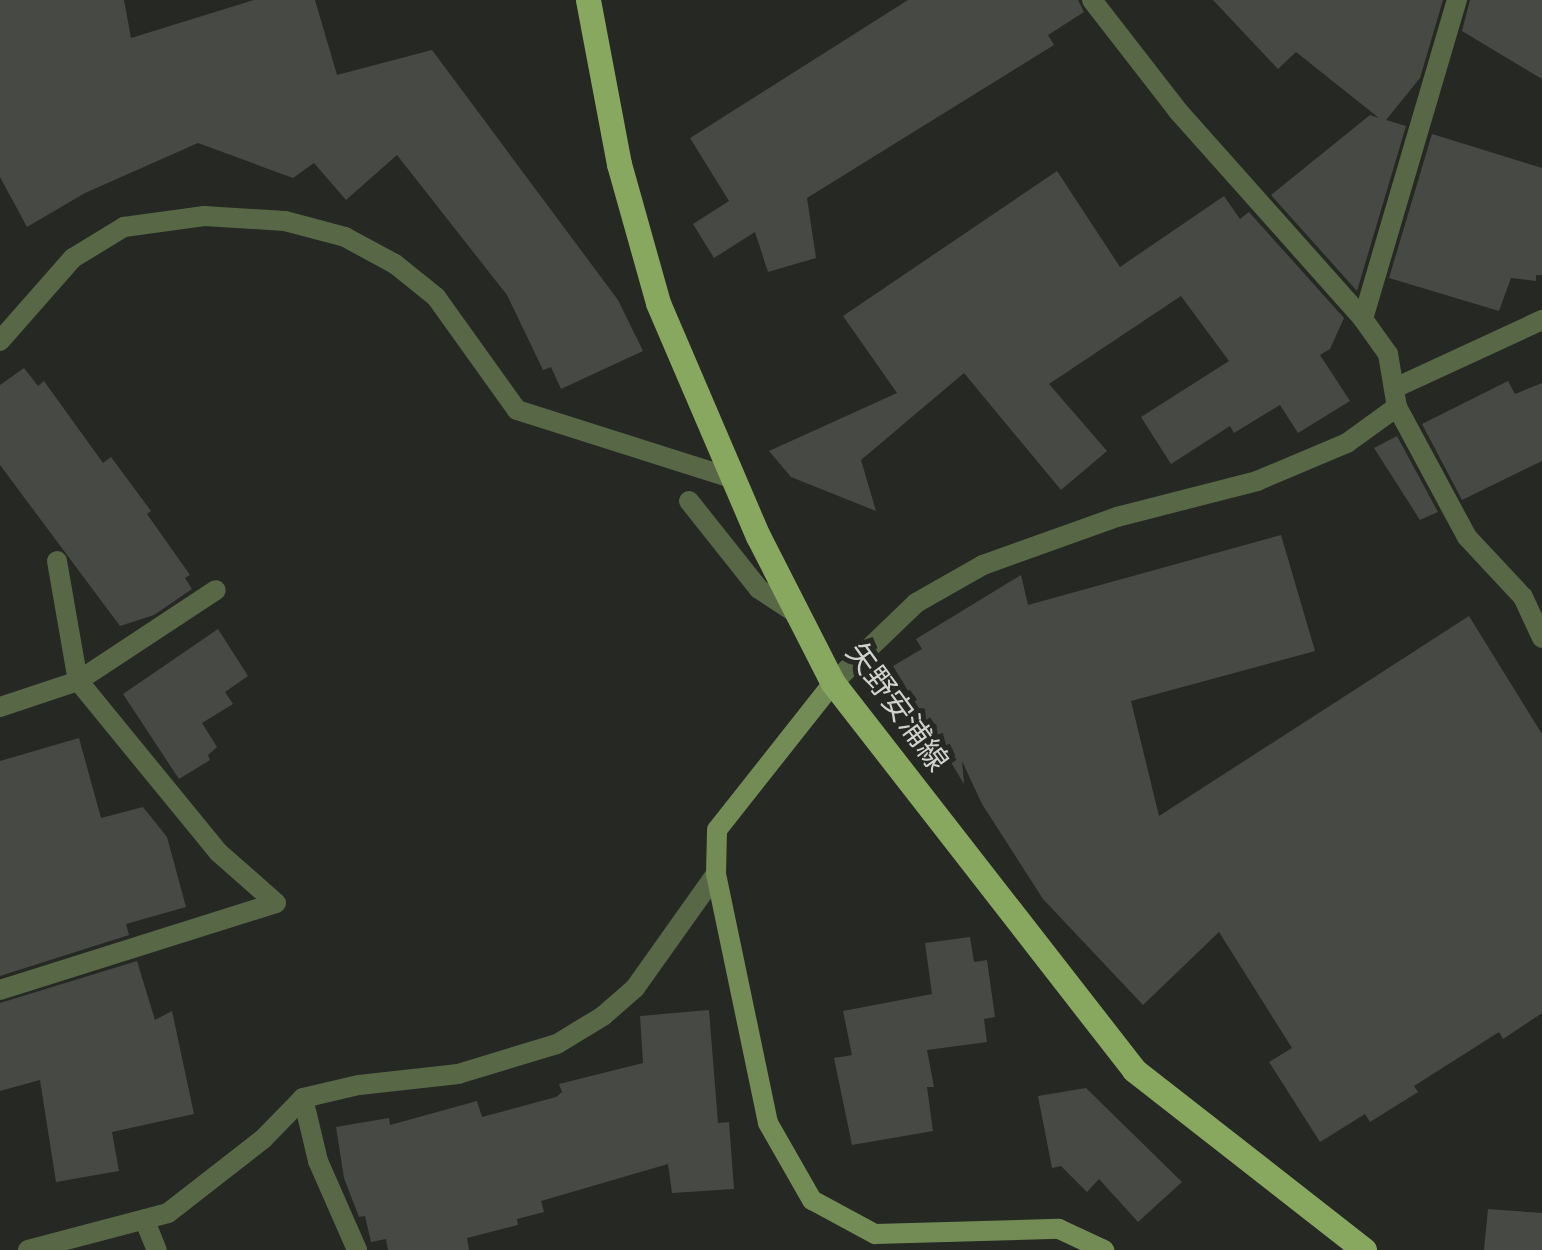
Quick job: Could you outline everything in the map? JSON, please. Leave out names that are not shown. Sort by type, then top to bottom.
[{"type":"main road","name":"矢野安浦線","points":[[588,0],[619,164],[658,304],[734,479],[833,684],[1134,1070],[1364,1250]]},
{"type":"street","points":[[1092,0],[1178,112],[1364,318],[1388,354],[1396,397],[1468,537],[1523,597],[1542,638]]},
{"type":"street","points":[[1364,318],[1457,0]]},
{"type":"street","points":[[0,340],[73,258],[124,228],[204,216],[285,221],[345,237],[395,264],[436,297],[471,341],[516,410],[734,479]]},
{"type":"street","points":[[1104,1250],[1059,1229],[875,1234],[812,1200],[768,1123],[716,874],[717,830],[833,684],[916,603],[984,565],[1118,517],[1257,480],[1347,443],[1396,397],[1542,320]]},
{"type":"street","points":[[689,501],[759,589],[799,616]]},
{"type":"street","points":[[0,990],[276,903],[220,853],[78,681],[58,561]]},
{"type":"street","points":[[0,707],[78,681],[216,590]]},
{"type":"street","points":[[28,1250],[145,1221],[196,1196],[264,1139],[303,1098],[359,1084],[458,1074],[557,1044],[603,1016],[635,988],[716,874]]},
{"type":"street","points":[[303,1098],[318,1161],[357,1250]]},
{"type":"street","points":[[145,1221],[157,1250]]},
{"type":"building","points":[[0,0],[124,0],[131,38],[254,0],[315,0],[337,75],[432,50],[618,300],[643,351],[561,389],[551,367],[543,370],[507,295],[397,155],[346,200],[314,163],[293,178],[198,143],[85,193],[27,227],[0,177]]},
{"type":"building","points":[[908,0],[1078,0],[1084,12],[1048,35],[1054,45],[807,198],[816,258],[768,272],[755,232],[714,258],[693,224],[729,201],[690,138]]},
{"type":"building","points":[[1213,0],[1443,0],[1420,78],[1386,120],[1406,126],[1357,291],[1271,195],[1370,115],[1379,118],[1296,52],[1278,69]]},
{"type":"building","points":[[1470,0],[1542,0],[1542,79],[1462,31]]},
{"type":"building","points":[[1432,134],[1542,168],[1542,275],[1536,275],[1536,281],[1511,278],[1499,311],[1389,278]]},
{"type":"building","points":[[1057,171],[1120,267],[1224,196],[1240,219],[1249,212],[1344,318],[1330,349],[1320,355],[1350,401],[1298,433],[1280,405],[1234,433],[1230,426],[1171,464],[1141,417],[1229,361],[1181,296],[1049,384],[1107,451],[1061,490],[964,373],[861,460],[876,511],[791,477],[769,451],[897,393],[843,316]]},
{"type":"building","points":[[24,368],[38,386],[44,381],[103,463],[111,457],[151,511],[147,514],[190,575],[185,578],[192,589],[154,615],[120,626],[0,465],[0,385]]},
{"type":"building","points":[[1508,381],[1515,394],[1542,383],[1542,461],[1462,500],[1422,424]]},
{"type":"building","points":[[1397,436],[1438,512],[1420,520],[1374,448]]},
{"type":"building","points":[[1281,535],[1315,651],[1131,701],[1159,816],[1469,616],[1542,734],[1542,1013],[1503,1039],[1499,1032],[1414,1086],[1418,1092],[1370,1122],[1365,1114],[1320,1142],[1269,1062],[1292,1048],[1219,932],[1143,1005],[1043,899],[982,804],[962,761],[964,784],[893,666],[922,649],[916,639],[1021,575],[1028,605]]},
{"type":"building","points":[[218,629],[248,676],[225,692],[233,704],[202,723],[217,747],[208,755],[210,760],[179,779],[123,694]]},
{"type":"building","points":[[79,738],[101,818],[143,807],[167,837],[186,907],[126,924],[129,935],[0,976],[0,761]]},
{"type":"building","points":[[970,937],[974,962],[987,960],[995,1017],[984,1019],[987,1042],[927,1050],[934,1087],[927,1087],[933,1131],[852,1145],[834,1058],[852,1055],[843,1011],[932,994],[925,943]]},
{"type":"building","points":[[137,961],[155,1020],[172,1011],[194,1114],[112,1132],[119,1171],[56,1182],[40,1080],[0,1091],[0,1003]]},
{"type":"building","points":[[709,1010],[718,1123],[729,1122],[734,1189],[672,1193],[668,1164],[541,1201],[544,1212],[517,1219],[518,1225],[467,1238],[469,1250],[388,1250],[386,1239],[371,1242],[365,1216],[359,1217],[344,1178],[336,1127],[389,1118],[390,1125],[477,1101],[482,1117],[556,1097],[562,1092],[559,1084],[643,1063],[640,1016]]},
{"type":"building","points":[[1086,1088],[1182,1182],[1138,1222],[1099,1179],[1087,1192],[1061,1166],[1052,1168],[1038,1096]]},
{"type":"building","points":[[1488,1209],[1542,1213],[1542,1250],[1484,1250]]}]
